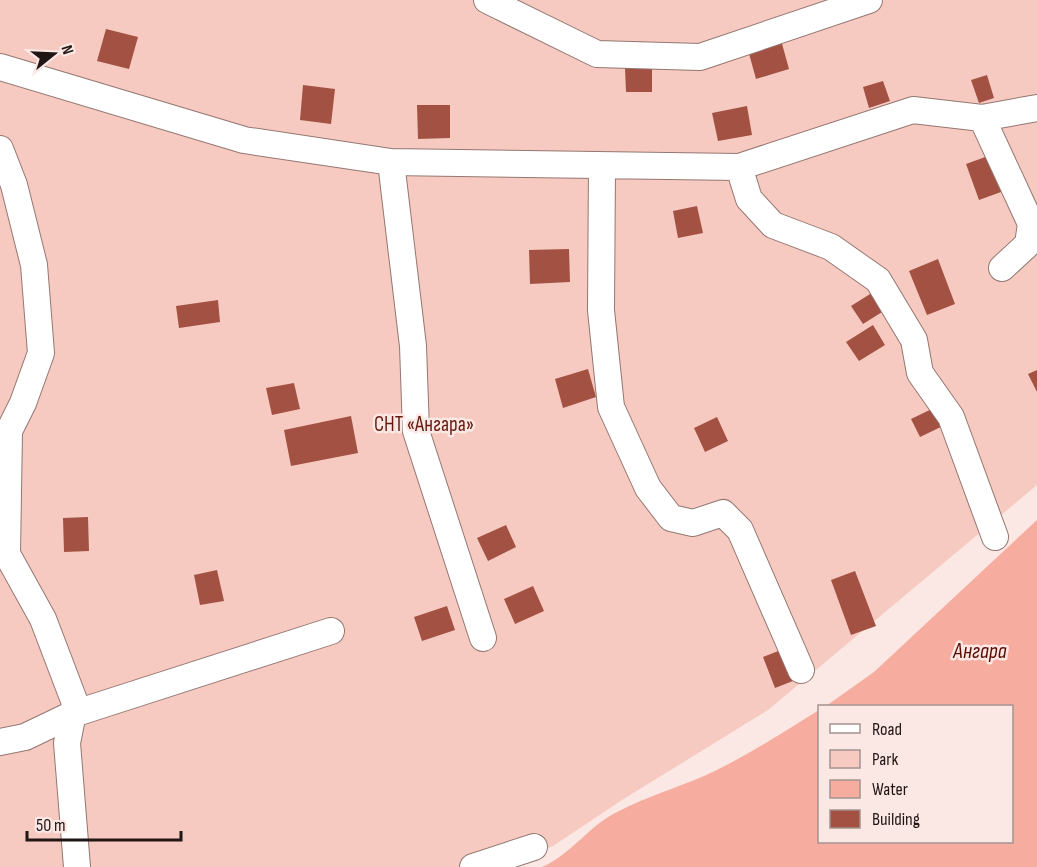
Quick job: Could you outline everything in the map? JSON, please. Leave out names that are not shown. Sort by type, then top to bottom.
[{"type":"street","points":[[487,0],[597,54],[700,57],[870,0]]},
{"type":"street","points":[[0,67],[244,140],[391,162],[739,167],[913,110],[982,118],[1037,108]]},
{"type":"street","points":[[982,118],[1031,224],[1028,244],[1002,268]]},
{"type":"street","points":[[0,149],[14,185],[34,265],[40,353],[23,403],[5,431],[7,554],[43,619],[75,703],[67,743],[78,867]]},
{"type":"street","points":[[391,162],[413,346],[416,431],[483,638]]},
{"type":"street","points":[[602,166],[600,310],[611,407],[648,488],[671,518],[693,523],[723,513],[740,530],[801,670]]},
{"type":"street","points":[[739,167],[748,199],[772,225],[831,247],[878,280],[914,340],[920,373],[951,417],[995,537]]},
{"type":"street","points":[[0,742],[25,737],[73,714],[331,631]]},
{"type":"street","points":[[473,867],[534,847]]},
{"type":"green space","name":"СНТ «Ангара»","points":[[0,0],[1037,0],[1037,485],[768,710],[622,800],[553,846],[498,867],[0,867]]},
{"type":"water","name":"Ангара","points":[[1037,520],[1037,867],[542,867],[562,855],[608,817],[640,801],[719,769],[818,711],[818,843],[1013,843],[1013,705],[827,705],[874,672]]},
{"type":"building","points":[[106,29],[138,37],[129,69],[97,61]]},
{"type":"building","points":[[781,40],[789,69],[756,79],[748,50]]},
{"type":"building","points":[[652,67],[652,92],[626,92],[625,68]]},
{"type":"building","points":[[987,75],[994,98],[979,103],[971,80]]},
{"type":"building","points":[[883,81],[890,101],[869,108],[863,87]]},
{"type":"building","points":[[303,85],[335,89],[331,124],[300,120]]},
{"type":"building","points":[[417,105],[450,105],[450,138],[418,139]]},
{"type":"building","points":[[747,106],[752,135],[718,141],[712,113]]},
{"type":"building","points":[[999,152],[1012,188],[979,200],[966,164]]},
{"type":"building","points":[[697,206],[703,233],[678,238],[673,211]]},
{"type":"building","points":[[569,249],[570,282],[530,284],[529,250]]},
{"type":"building","points":[[938,259],[955,304],[927,315],[909,271]]},
{"type":"building","points":[[878,289],[890,307],[863,324],[851,306]]},
{"type":"building","points":[[218,300],[220,322],[179,328],[176,306]]},
{"type":"building","points":[[873,325],[885,345],[859,361],[846,342]]},
{"type":"building","points":[[588,369],[596,397],[563,408],[555,379]]},
{"type":"building","points":[[1037,370],[1037,392],[1028,374]]},
{"type":"building","points":[[294,383],[300,409],[272,415],[266,388]]},
{"type":"building","points":[[940,405],[949,423],[920,437],[911,419]]},
{"type":"building","points":[[351,416],[358,453],[291,466],[284,430]]},
{"type":"building","points":[[717,417],[728,441],[705,452],[694,428]]},
{"type":"building","points":[[88,517],[89,551],[64,552],[63,518]]},
{"type":"building","points":[[506,525],[516,547],[488,561],[477,538]]},
{"type":"building","points":[[217,570],[224,601],[200,605],[194,575]]},
{"type":"building","points":[[855,571],[876,626],[851,635],[831,580]]},
{"type":"building","points":[[533,586],[544,611],[515,624],[504,599]]},
{"type":"building","points":[[447,606],[455,630],[422,641],[414,617]]},
{"type":"building","points":[[786,648],[798,679],[775,688],[763,657]]}]
